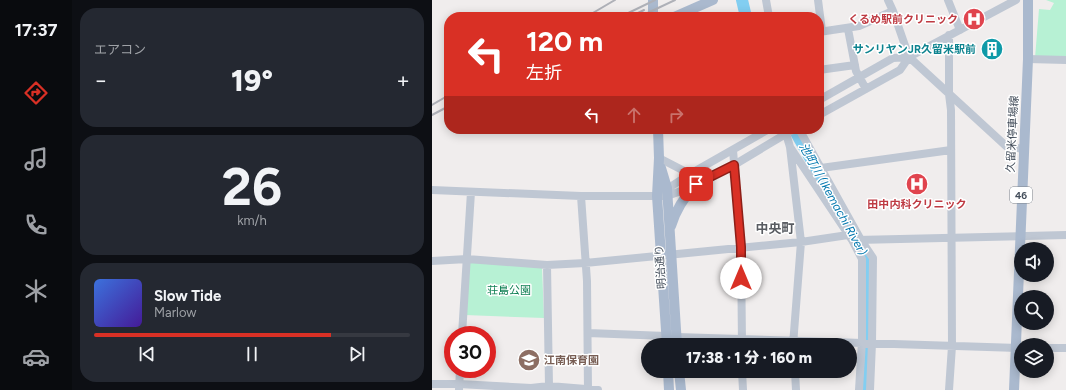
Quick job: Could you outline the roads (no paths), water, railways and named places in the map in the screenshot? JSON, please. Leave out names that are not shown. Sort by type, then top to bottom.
[{"type":"main road","points":[[653,0],[653,12]]},
{"type":"main road","points":[[691,12],[713,0]]},
{"type":"main road","name":"久留米停車場線","points":[[1018,338],[1019,237],[1028,59],[1028,0]]},
{"type":"main road","points":[[658,134],[659,158],[664,194]]},
{"type":"main road","points":[[670,233],[679,205],[696,184]]},
{"type":"main road","name":"明治通り","points":[[664,194],[670,233],[666,255]]},
{"type":"main road","name":"明治通り","points":[[664,194],[671,338]]},
{"type":"main road","points":[[668,378],[669,390]]},
{"type":"main road","points":[[680,378],[681,390]]},
{"type":"main road","name":"久留米停車場線","points":[[1014,390],[1015,378]]},
{"type":"street","points":[[766,0],[768,12]]},
{"type":"street","points":[[818,0],[819,12]]},
{"type":"street","points":[[888,0],[909,57],[1006,146],[1023,149]]},
{"type":"street","points":[[948,0],[960,30]]},
{"type":"street","points":[[824,97],[893,58],[909,57],[1016,0]]},
{"type":"street","points":[[824,32],[848,29],[859,26],[893,11]]},
{"type":"street","points":[[848,29],[854,65],[866,89]]},
{"type":"street","points":[[948,390],[952,346],[951,110],[949,94],[949,35]]},
{"type":"street","points":[[824,112],[900,70],[909,57]]},
{"type":"street","points":[[1028,59],[1066,60]]},
{"type":"street","points":[[824,69],[854,65]]},
{"type":"street","points":[[664,194],[690,174],[760,134]]},
{"type":"street","points":[[432,190],[581,196],[664,194],[696,184],[734,165],[783,134]]},
{"type":"street","points":[[789,134],[801,242],[793,338]]},
{"type":"street","points":[[802,134],[861,240],[873,258],[870,390]]},
{"type":"street","points":[[790,147],[850,237],[862,258],[862,344],[859,390]]},
{"type":"street","points":[[733,150],[741,247],[742,338]]},
{"type":"street","points":[[821,168],[951,150]]},
{"type":"street","points":[[659,158],[690,174]]},
{"type":"street","points":[[463,326],[471,192]]},
{"type":"street","points":[[581,196],[588,333],[588,390]]},
{"type":"street","points":[[432,261],[467,259],[546,265],[585,263],[850,237],[861,240],[1066,235]]},
{"type":"street","points":[[546,265],[549,386]]},
{"type":"street","points":[[588,333],[641,338]]},
{"type":"street","points":[[857,344],[1014,348]]},
{"type":"street","points":[[1054,348],[1066,348]]},
{"type":"street","points":[[742,378],[742,390]]},
{"type":"street","points":[[795,378],[796,390]]},
{"type":"street","points":[[432,384],[459,387],[531,389],[549,386],[598,390]]},
{"type":"waterway","name":"池町川 (Ikemachi River)","points":[[742,0],[745,12]]},
{"type":"waterway","name":"池町川 (Ikemachi River)","points":[[797,134],[868,263],[865,390]]},
{"type":"railway","points":[[595,12],[615,0]]},
{"type":"railway","points":[[630,12],[655,0]]},
{"type":"railway","points":[[650,12],[675,0]]},
{"type":"railway","points":[[640,12],[644,10]]},
{"type":"railway","points":[[432,105],[444,98]]},
{"type":"railway","points":[[432,115],[444,109]]},
{"type":"place","name":"くるめ駅前クリニック","points":[[974,19]]},
{"type":"place","name":"サンリヤンJR久留米駅前","points":[[992,49]]},
{"type":"place","name":"田中内科クリニック","points":[[917,184]]},
{"type":"place","name":"江南保育園","points":[[529,360]]},
{"type":"district","name":"中央町","points":[[775,228]]},
{"type":"park label","name":"荘島公園","points":[[509,290]]}]
